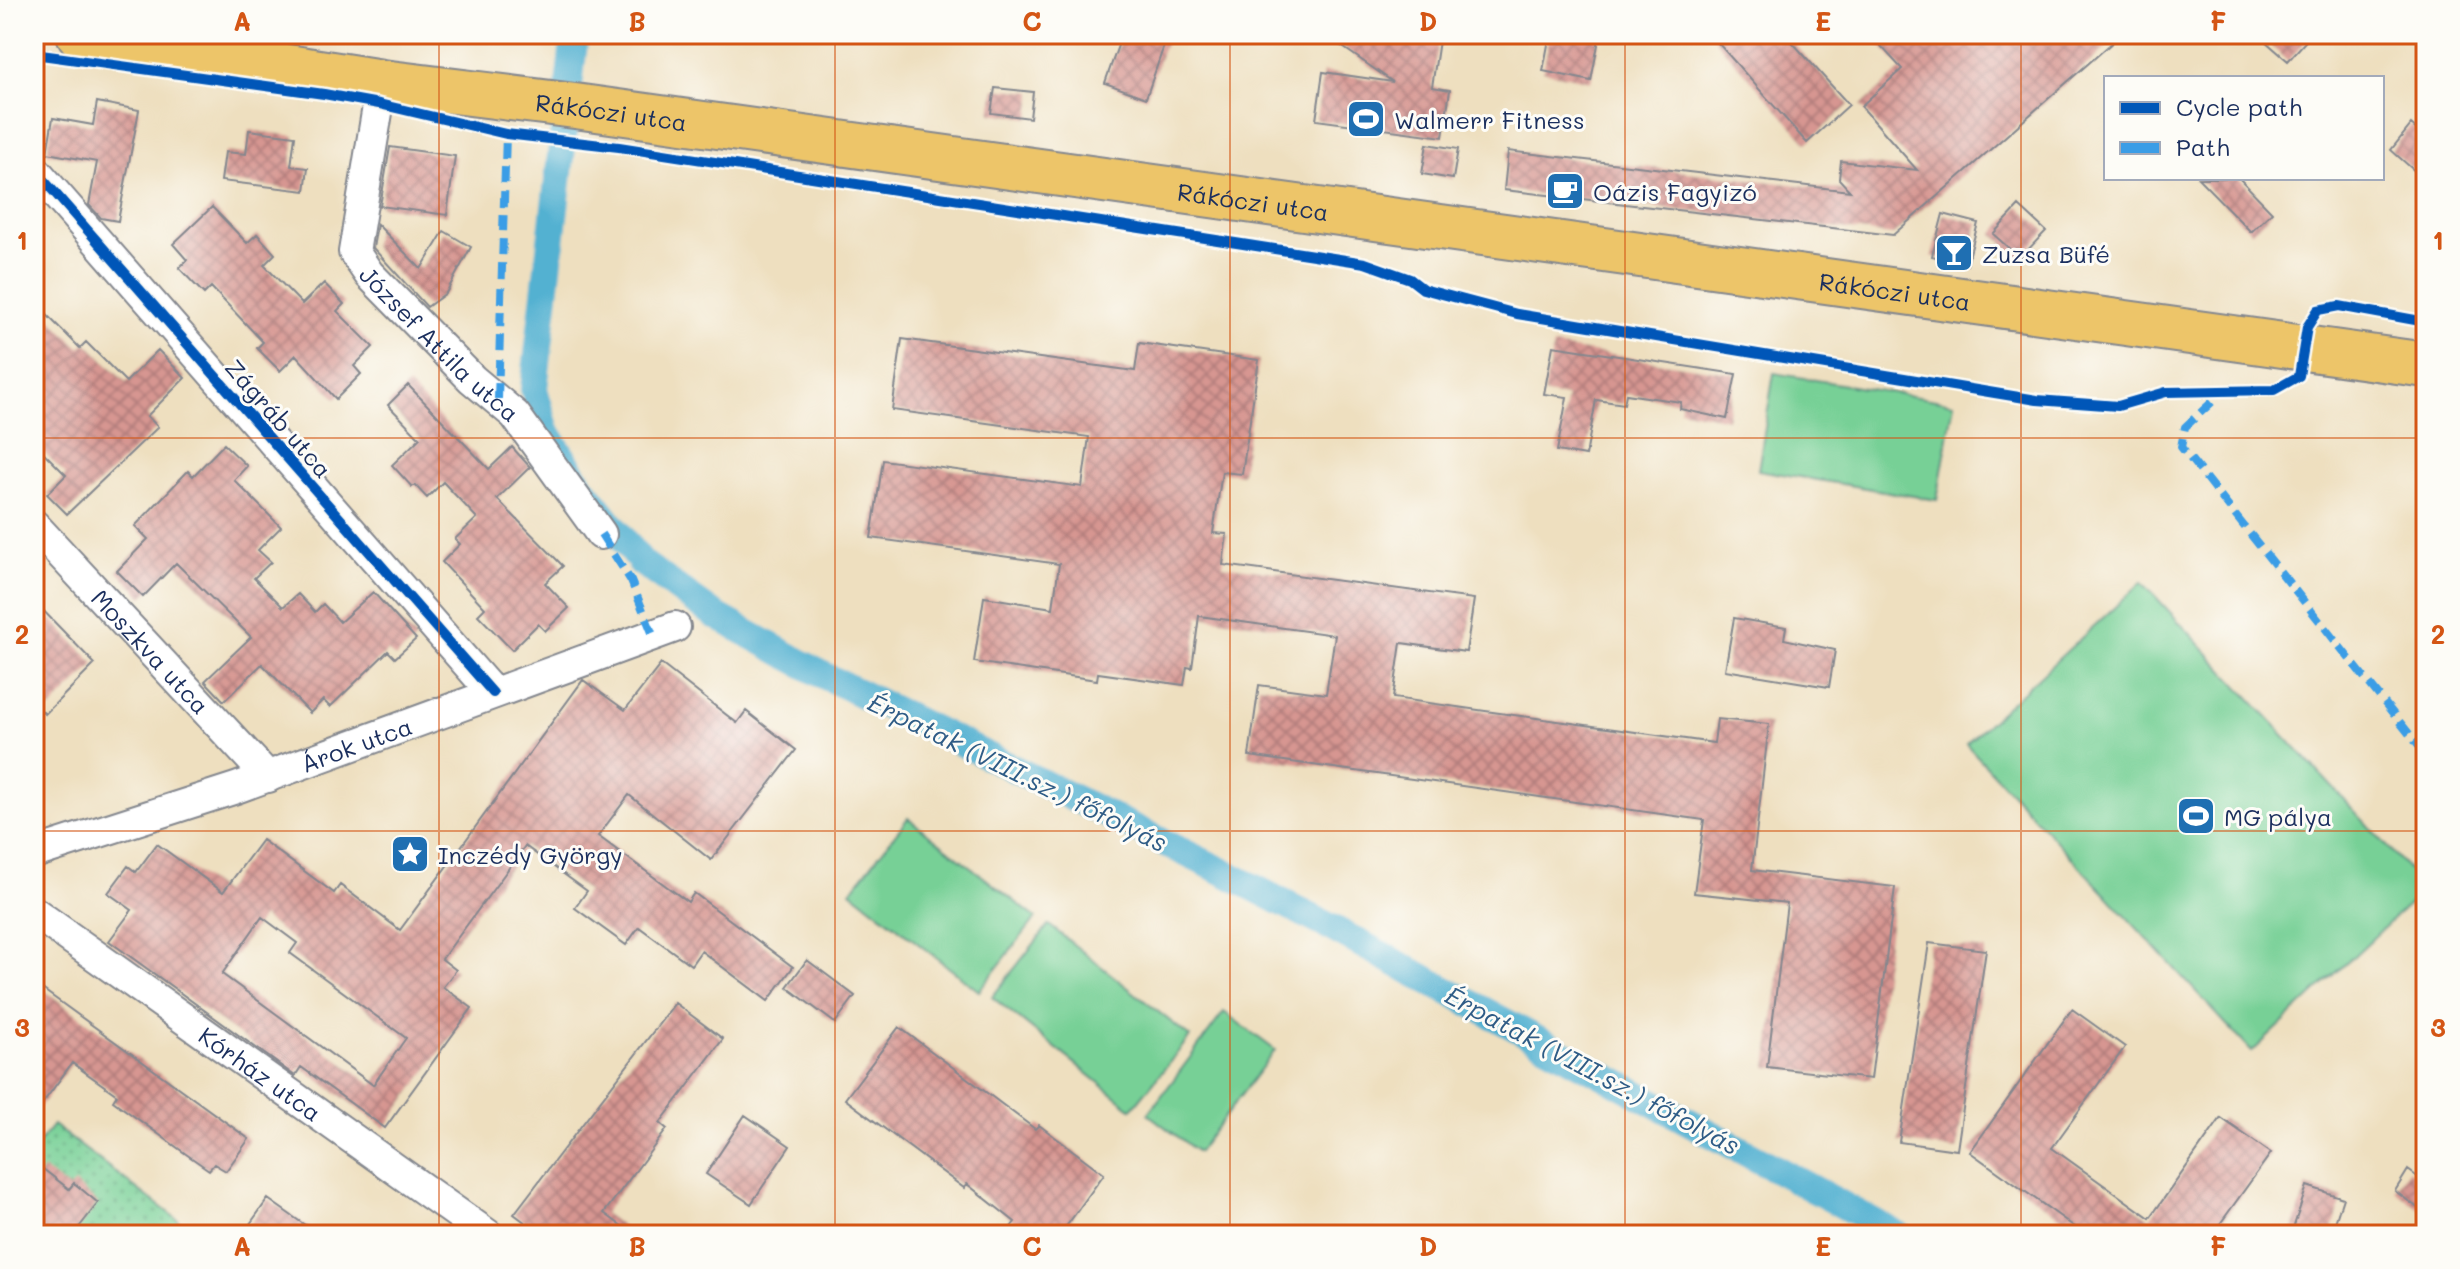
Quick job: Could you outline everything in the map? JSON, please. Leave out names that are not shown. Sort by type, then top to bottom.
[{"type":"main road","name":"Rákóczi utca","points":[[79,34],[257,48],[382,82],[2426,365]]},
{"type":"street","name":"József Attila utca","points":[[382,82],[354,252],[369,274],[472,379],[515,415],[601,534]]},
{"type":"street","name":"Zágráb utca","points":[[34,169],[493,693]]},
{"type":"street","name":"Moszkva utca","points":[[34,525],[268,777]]},
{"type":"street","name":"Árok utca","points":[[34,853],[268,777],[675,627]]},
{"type":"street","name":"Kórház utca","points":[[34,912],[488,1235]]},
{"type":"green space","points":[[1774,373],[1954,403],[1937,500],[1758,470]]},
{"type":"green space","name":"MG pálya","points":[[2142,582],[2426,888],[2252,1052],[1966,744]]},
{"type":"green space","points":[[908,818],[1036,918],[979,991],[851,891]]},
{"type":"green space","points":[[1049,925],[1190,1037],[1132,1109],[992,997]]},
{"type":"green space","points":[[1224,1012],[1275,1050],[1198,1152],[1148,1114]]},
{"type":"green space","points":[[53,1125],[178,1220],[187,1235],[34,1235],[34,1149]]},
{"type":"building","points":[[1122,34],[1168,34],[1146,98],[1105,83]]},
{"type":"building","points":[[1324,34],[1440,34],[1432,87],[1450,90],[1443,137],[1316,120],[1323,72],[1393,82]]},
{"type":"building","points":[[1550,34],[1600,34],[1591,81],[1543,71]]},
{"type":"building","points":[[1710,34],[1785,34],[1849,105],[1807,143]]},
{"type":"building","points":[[1870,34],[2122,34],[1893,235],[1504,190],[1508,151],[1850,191],[1839,179],[1841,161],[1917,170],[1861,106],[1902,69]]},
{"type":"building","points":[[2257,34],[2312,34],[2288,61]]},
{"type":"building","points":[[995,88],[1033,92],[1030,118],[991,113]]},
{"type":"building","points":[[97,102],[139,110],[118,221],[101,218],[89,205],[97,162],[47,153],[53,118],[93,125]]},
{"type":"building","points":[[2411,125],[2426,138],[2426,181],[2391,150]]},
{"type":"building","points":[[249,130],[295,136],[291,166],[308,168],[305,191],[221,181],[225,152],[246,154]]},
{"type":"building","points":[[1427,144],[1458,149],[1453,179],[1422,174]]},
{"type":"building","points":[[390,147],[455,156],[447,215],[380,206]]},
{"type":"building","points":[[2200,180],[2241,180],[2272,212],[2251,232]]},
{"type":"building","points":[[2019,206],[2046,231],[2020,258],[1993,234]]},
{"type":"building","points":[[212,207],[247,243],[257,234],[275,254],[264,265],[302,304],[324,283],[344,304],[337,311],[373,347],[354,366],[361,374],[336,399],[296,355],[280,371],[257,348],[263,342],[211,287],[204,294],[179,268],[187,260],[173,244]]},
{"type":"building","points":[[1943,214],[1978,223],[1967,265],[1932,256]]},
{"type":"building","points":[[377,224],[421,269],[444,231],[471,247],[446,293],[427,307],[373,248]]},
{"type":"building","points":[[34,302],[80,348],[86,342],[126,382],[158,350],[185,378],[147,416],[158,427],[67,514],[47,494],[66,475],[34,443]]},
{"type":"building","points":[[902,339],[1135,371],[1139,343],[1259,360],[1242,474],[1222,472],[1213,533],[1227,534],[1223,565],[1474,599],[1466,652],[1401,643],[1393,698],[1714,743],[1717,719],[1769,724],[1752,870],[1895,887],[1871,1079],[1767,1067],[1787,903],[1694,893],[1704,820],[1249,756],[1259,685],[1326,694],[1335,635],[1199,616],[1192,668],[1187,667],[1184,685],[1098,673],[1097,680],[974,662],[984,597],[1053,608],[1059,564],[871,538],[883,460],[1082,487],[1089,437],[892,410]]},
{"type":"building","points":[[1553,346],[1736,374],[1727,419],[1680,409],[1681,402],[1626,394],[1624,404],[1596,400],[1586,456],[1557,451],[1567,397],[1544,394]]},
{"type":"building","points":[[408,385],[489,469],[512,447],[530,467],[497,499],[563,566],[545,583],[569,608],[545,631],[538,624],[512,650],[478,615],[485,608],[442,562],[460,544],[455,539],[477,518],[443,482],[427,498],[392,465],[420,438],[388,405]]},
{"type":"building","points":[[224,444],[247,466],[234,480],[281,527],[258,550],[271,562],[254,578],[283,607],[298,594],[315,612],[323,604],[340,622],[373,592],[416,639],[395,658],[388,651],[330,707],[323,700],[310,713],[262,664],[224,701],[205,681],[251,637],[176,563],[143,597],[117,571],[148,539],[135,526],[188,471],[193,476]]},
{"type":"building","points":[[34,601],[95,664],[45,714],[34,703]]},
{"type":"building","points":[[1734,618],[1786,627],[1784,639],[1835,650],[1829,687],[1725,670]]},
{"type":"building","points":[[661,664],[737,723],[746,711],[796,750],[711,860],[629,795],[598,836],[688,902],[694,893],[793,967],[768,1001],[701,951],[691,965],[639,927],[626,945],[575,908],[587,891],[525,846],[442,959],[456,970],[443,987],[472,1008],[385,1128],[301,1067],[295,1076],[109,941],[132,910],[108,893],[128,866],[136,872],[157,844],[223,892],[262,840],[334,893],[340,885],[400,930],[583,680],[625,710]],"holes":[[[262,917],[297,943],[290,953],[406,1038],[373,1085],[222,974]]]},
{"type":"building","points":[[1929,943],[1986,950],[1957,1150],[1899,1142]]},
{"type":"building","points":[[807,960],[855,996],[835,1023],[787,987]]},
{"type":"building","points":[[34,983],[249,1139],[226,1171],[214,1164],[209,1170],[186,1154],[113,1101],[117,1095],[72,1063],[34,1115]]},
{"type":"building","points":[[675,1003],[723,1039],[660,1123],[667,1129],[604,1213],[634,1235],[542,1235],[514,1214]]},
{"type":"building","points":[[2072,1009],[2125,1047],[2052,1148],[2150,1218],[2221,1118],[2271,1153],[2212,1235],[2086,1235],[1970,1152]]},
{"type":"building","points":[[899,1027],[1035,1129],[1039,1125],[1104,1174],[1060,1235],[1005,1235],[1015,1222],[967,1184],[964,1188],[845,1099]]},
{"type":"building","points":[[745,1115],[790,1146],[751,1204],[706,1174]]},
{"type":"building","points":[[43,1169],[69,1189],[74,1183],[98,1203],[73,1235],[34,1235],[34,1181]]},
{"type":"building","points":[[2408,1170],[2426,1183],[2426,1214],[2395,1191]]},
{"type":"building","points":[[2307,1186],[2343,1198],[2331,1235],[2291,1235]]},
{"type":"building","points":[[268,1199],[319,1235],[242,1235]]},
{"type":"waterway","name":"Érpatak (VIII.sz.) főfolyás","points":[[575,34],[534,389],[546,431],[579,483],[642,563],[713,614],[821,674],[1328,926],[1898,1235]]},
{"type":"marked path","points":[[498,399],[506,134]]},
{"type":"marked path","points":[[2212,402],[2185,427],[2181,447],[2426,755]]},
{"type":"marked path","points":[[601,534],[631,581],[653,635]]},
{"type":"cycle path","points":[[34,54],[324,94],[506,134],[619,147],[1365,263],[1410,279],[1423,289],[1517,314],[2037,400],[2118,406],[2166,392],[2274,390],[2299,376],[2307,327],[2318,310],[2339,306],[2426,322]]},
{"type":"cycle path","points":[[34,169],[493,693]]},
{"type":"place","name":"Walmerr Fitness","points":[[1366,119]]},
{"type":"place","name":"Oázis Fagyizó","points":[[1565,191]]},
{"type":"place","name":"Zuzsa Büfé","points":[[1954,253]]},
{"type":"place","name":"MG pálya","points":[[2196,816]]},
{"type":"place","name":"Inczédy György","points":[[410,854]]}]
